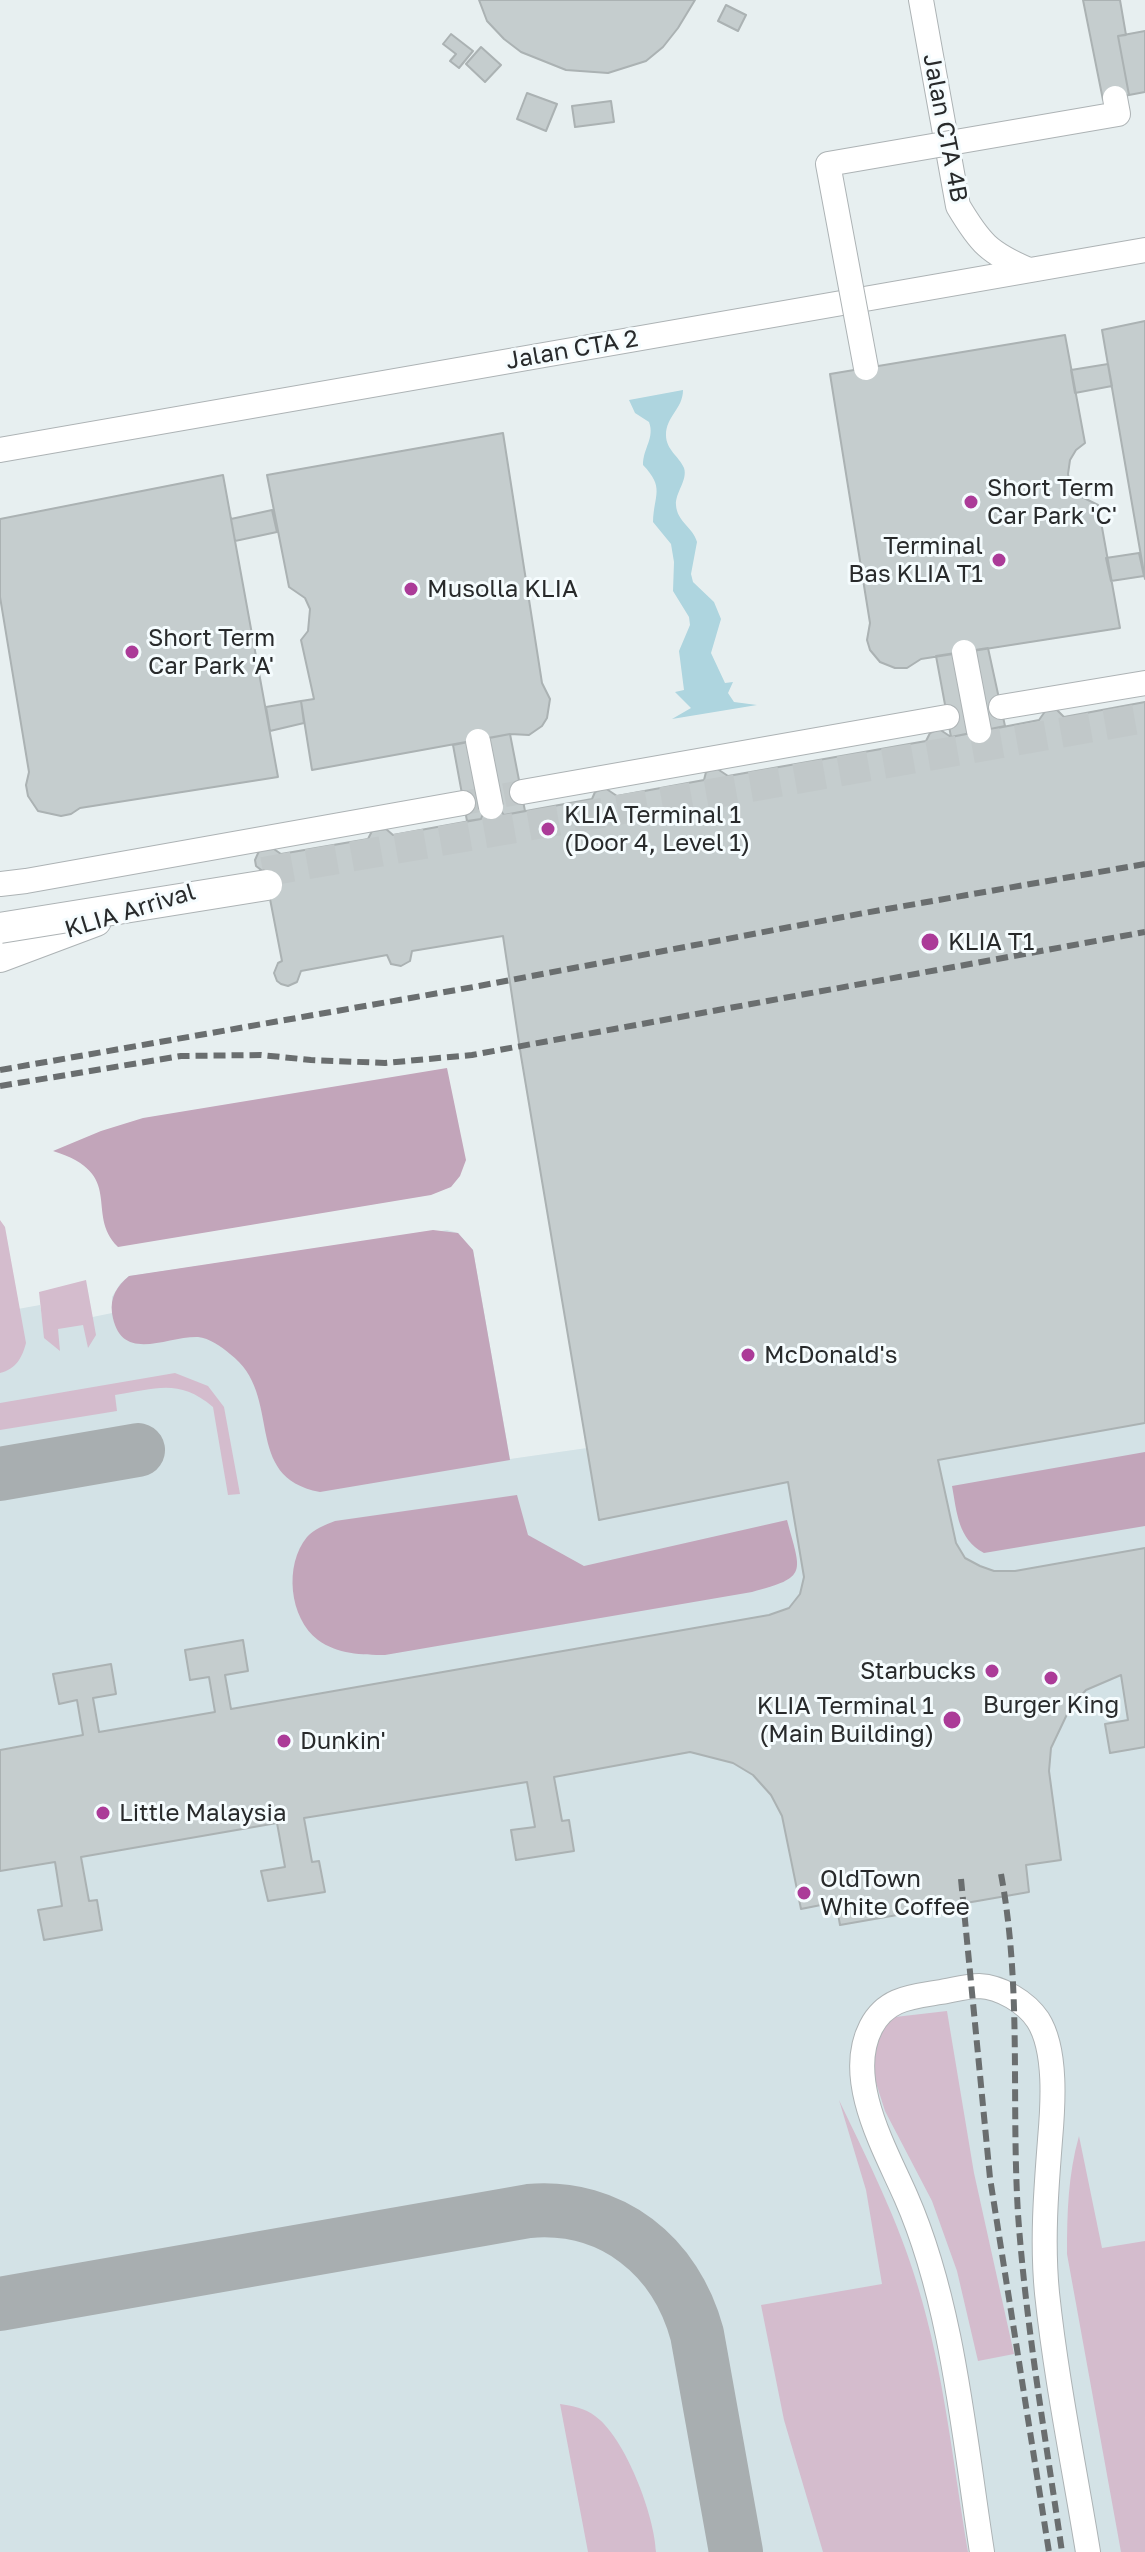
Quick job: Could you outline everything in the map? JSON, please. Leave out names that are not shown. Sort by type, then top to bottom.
[{"type":"main road","name":"KLIA Arrival","points":[[0,928],[265,878],[142,906],[48,937],[0,957]]},
{"type":"street","name":"Jalan CTA 4B","points":[[921,0],[958,206],[975,236],[997,256],[1029,270]]},
{"type":"street","points":[[866,368],[828,164],[1118,114],[1115,98]]},
{"type":"street","name":"Jalan CTA 2","points":[[0,450],[1145,250]]},
{"type":"street","points":[[964,652],[979,731]]},
{"type":"street","points":[[1001,707],[1145,683]]},
{"type":"street","points":[[522,792],[947,717]]},
{"type":"street","points":[[478,741],[491,807]]},
{"type":"street","points":[[0,884],[463,803]]},
{"type":"street","points":[[982,2552],[951,2358],[933,2274],[906,2196],[883,2149],[863,2083],[861,2065],[867,2035],[884,2009],[898,1999],[979,1986],[1023,2003],[1039,2023],[1049,2055],[1053,2103],[1044,2216],[1047,2293],[1088,2552]]},
{"type":"shaded area","points":[[1145,822],[1145,2552],[0,2552],[0,1309],[1,1312],[40,1305],[44,1327],[112,1313],[112,1297],[129,1276],[447,1230],[458,1233],[473,1250],[510,1459],[587,1448],[503,936]]},
{"type":"shaded area","points":[[447,1068],[466,1160],[460,1176],[451,1187],[431,1195],[118,1247],[108,1234],[97,1183],[90,1171],[76,1160],[53,1151],[143,1118]]},
{"type":"shaded area","points":[[0,1220],[5,1227],[26,1343],[18,1362],[0,1373]]},
{"type":"shaded area","points":[[433,1230],[458,1233],[473,1250],[510,1460],[320,1492],[295,1483],[280,1470],[271,1453],[256,1391],[246,1371],[230,1354],[211,1341],[198,1337],[134,1343],[124,1339],[112,1313],[115,1292],[129,1276]]},
{"type":"shaded area","points":[[86,1280],[96,1335],[88,1348],[83,1325],[58,1329],[60,1351],[44,1338],[39,1292]]},
{"type":"shaded area","points":[[175,1373],[208,1386],[224,1407],[240,1494],[228,1495],[213,1407],[178,1389],[115,1395],[117,1411],[0,1430],[0,1403]]},
{"type":"shaded area","points":[[1145,1452],[1145,1526],[984,1553],[969,1540],[960,1524],[952,1486]]},
{"type":"shaded area","points":[[517,1495],[528,1535],[584,1566],[787,1520],[797,1562],[796,1570],[792,1577],[783,1582],[752,1592],[385,1655],[359,1654],[333,1648],[318,1640],[301,1619],[293,1591],[295,1562],[307,1537],[316,1529],[335,1521]]},
{"type":"shaded area","points":[[947,2011],[974,2173],[1014,2354],[978,2361],[957,2271],[932,2201],[885,2111],[872,2070],[878,2033],[895,2017]]},
{"type":"shaded area","points":[[839,2100],[892,2215],[918,2287],[941,2385],[968,2552],[823,2552],[784,2420],[761,2305],[882,2284],[866,2190]]},
{"type":"shaded area","points":[[1079,2136],[1102,2248],[1145,2241],[1145,2552],[1121,2552],[1067,2254],[1069,2194]]},
{"type":"shaded area","points":[[560,2404],[591,2413],[617,2441],[644,2499],[656,2552],[588,2552]]},
{"type":"water","points":[[683,390],[666,435],[668,445],[685,473],[676,505],[679,516],[697,542],[691,574],[693,582],[714,602],[721,619],[711,653],[725,683],[733,682],[728,693],[734,702],[757,705],[672,719],[691,708],[675,692],[684,690],[679,651],[690,625],[689,617],[673,591],[671,544],[653,522],[656,486],[643,465],[651,433],[649,422],[635,413],[629,400]]},
{"type":"building","points":[[479,0],[695,0],[663,47],[646,61],[608,73],[566,70],[521,52],[487,21]]},
{"type":"building","points":[[1083,0],[1120,0],[1126,35],[1118,36],[1129,95],[1103,100]]},
{"type":"building","points":[[726,5],[746,15],[738,31],[718,21]]},
{"type":"building","points":[[1145,31],[1145,92],[1129,95],[1118,36]]},
{"type":"building","points":[[451,34],[473,51],[459,68],[450,61],[456,54],[443,44]]},
{"type":"building","points":[[481,47],[501,65],[485,82],[466,64]]},
{"type":"building","points":[[527,93],[557,104],[546,131],[517,119]]},
{"type":"building","points":[[611,101],[614,122],[575,127],[572,106]]},
{"type":"building","points":[[1145,321],[1145,579],[1102,330]]},
{"type":"building","name":"Short Term Car Park 'C'","points":[[1065,335],[1085,443],[1070,460],[1068,474],[1070,484],[1078,495],[1098,505],[1120,628],[921,659],[907,668],[895,668],[880,662],[870,650],[867,640],[870,623],[830,374]]},
{"type":"building","points":[[1108,364],[1112,386],[1075,393],[1071,370]]},
{"type":"building","points":[[503,433],[542,683],[550,699],[547,718],[529,735],[510,734],[312,770],[301,701],[314,699],[301,640],[308,631],[310,609],[305,598],[289,587],[267,475]]},
{"type":"building","name":"Short Term Car Park 'A'","points":[[223,475],[278,777],[80,808],[61,816],[38,811],[28,796],[26,785],[29,772],[0,597],[0,519]]},
{"type":"building","points":[[272,510],[277,532],[235,541],[231,519]]},
{"type":"building","points":[[1139,553],[1144,576],[1111,581],[1106,558]]},
{"type":"building","points":[[988,648],[1005,726],[951,737],[936,656]]},
{"type":"building","points":[[301,701],[304,723],[270,731],[266,707]]},
{"type":"building","name":"KLIA Terminal 1 (Main Building)","points":[[1145,702],[1145,1423],[938,1460],[956,1543],[965,1558],[980,1566],[994,1571],[1015,1571],[1145,1548],[1145,1747],[1110,1753],[1105,1724],[1128,1720],[1121,1675],[1086,1690],[1070,1708],[1051,1748],[1049,1771],[1061,1860],[1026,1865],[1029,1892],[840,1925],[836,1902],[801,1909],[782,1816],[771,1795],[753,1775],[733,1763],[690,1752],[554,1777],[562,1821],[569,1820],[574,1851],[516,1860],[511,1830],[535,1827],[527,1782],[304,1818],[312,1862],[319,1861],[325,1892],[268,1901],[261,1871],[285,1867],[277,1823],[81,1857],[89,1901],[97,1900],[102,1930],[44,1940],[38,1910],[62,1906],[55,1862],[0,1871],[0,1750],[83,1735],[77,1700],[59,1704],[53,1674],[111,1664],[116,1694],[93,1698],[99,1732],[215,1712],[209,1677],[190,1680],[185,1650],[243,1640],[248,1671],[225,1675],[231,1709],[769,1615],[789,1608],[800,1594],[804,1577],[788,1482],[599,1520],[503,936],[412,951],[410,961],[401,966],[391,964],[387,955],[301,971],[297,982],[288,986],[281,984],[274,973],[282,961],[265,873],[256,866],[255,860],[259,851],[271,847],[281,854],[368,839],[372,831],[386,829],[393,835],[481,819],[484,811],[501,811],[504,815],[592,799],[595,792],[605,788],[617,796],[704,780],[706,772],[716,768],[728,776],[926,741],[930,733],[939,729],[951,737],[1039,720],[1046,710],[1056,709],[1064,717]]},
{"type":"building","points":[[510,734],[525,811],[504,815],[501,811],[484,811],[481,819],[467,821],[453,745]]},
{"type":"taxiway","points":[[0,1474],[138,1450]]},
{"type":"taxiway","points":[[0,2304],[529,2211],[559,2211],[587,2216],[613,2226],[636,2241],[674,2281],[687,2306],[697,2334],[736,2552]]},
{"type":"tunnel","points":[[263,872],[1145,718]]},
{"type":"tunnel","points":[[469,802],[522,792]]},
{"type":"railway","points":[[0,1070],[1145,864]]},
{"type":"railway","points":[[0,1086],[181,1056],[261,1055],[385,1063],[472,1055],[1145,932]]},
{"type":"railway","points":[[1001,1874],[1012,1959],[1018,2214],[1026,2299],[1062,2552]]},
{"type":"railway","points":[[961,1879],[990,2178],[1049,2552]]},
{"type":"place","name":"Short Term Car Park 'C'","points":[[971,502]]},
{"type":"place","name":"Terminal Bas KLIA T1","points":[[999,560]]},
{"type":"place","name":"Musolla KLIA","points":[[411,589]]},
{"type":"place","name":"Short Term Car Park 'A'","points":[[132,652]]},
{"type":"place","name":"KLIA Terminal 1 (Door 4, Level 1)","points":[[548,829]]},
{"type":"place","name":"KLIA T1","points":[[930,942]]},
{"type":"place","name":"McDonald's","points":[[748,1355]]},
{"type":"place","name":"Starbucks","points":[[992,1671]]},
{"type":"place","name":"Burger King","points":[[1051,1678]]},
{"type":"place","name":"KLIA Terminal 1 (Main Building)","points":[[952,1720]]},
{"type":"place","name":"Dunkin'","points":[[284,1741]]},
{"type":"place","name":"Little Malaysia","points":[[103,1813]]},
{"type":"place","name":"OldTown White Coffee","points":[[804,1893]]}]
